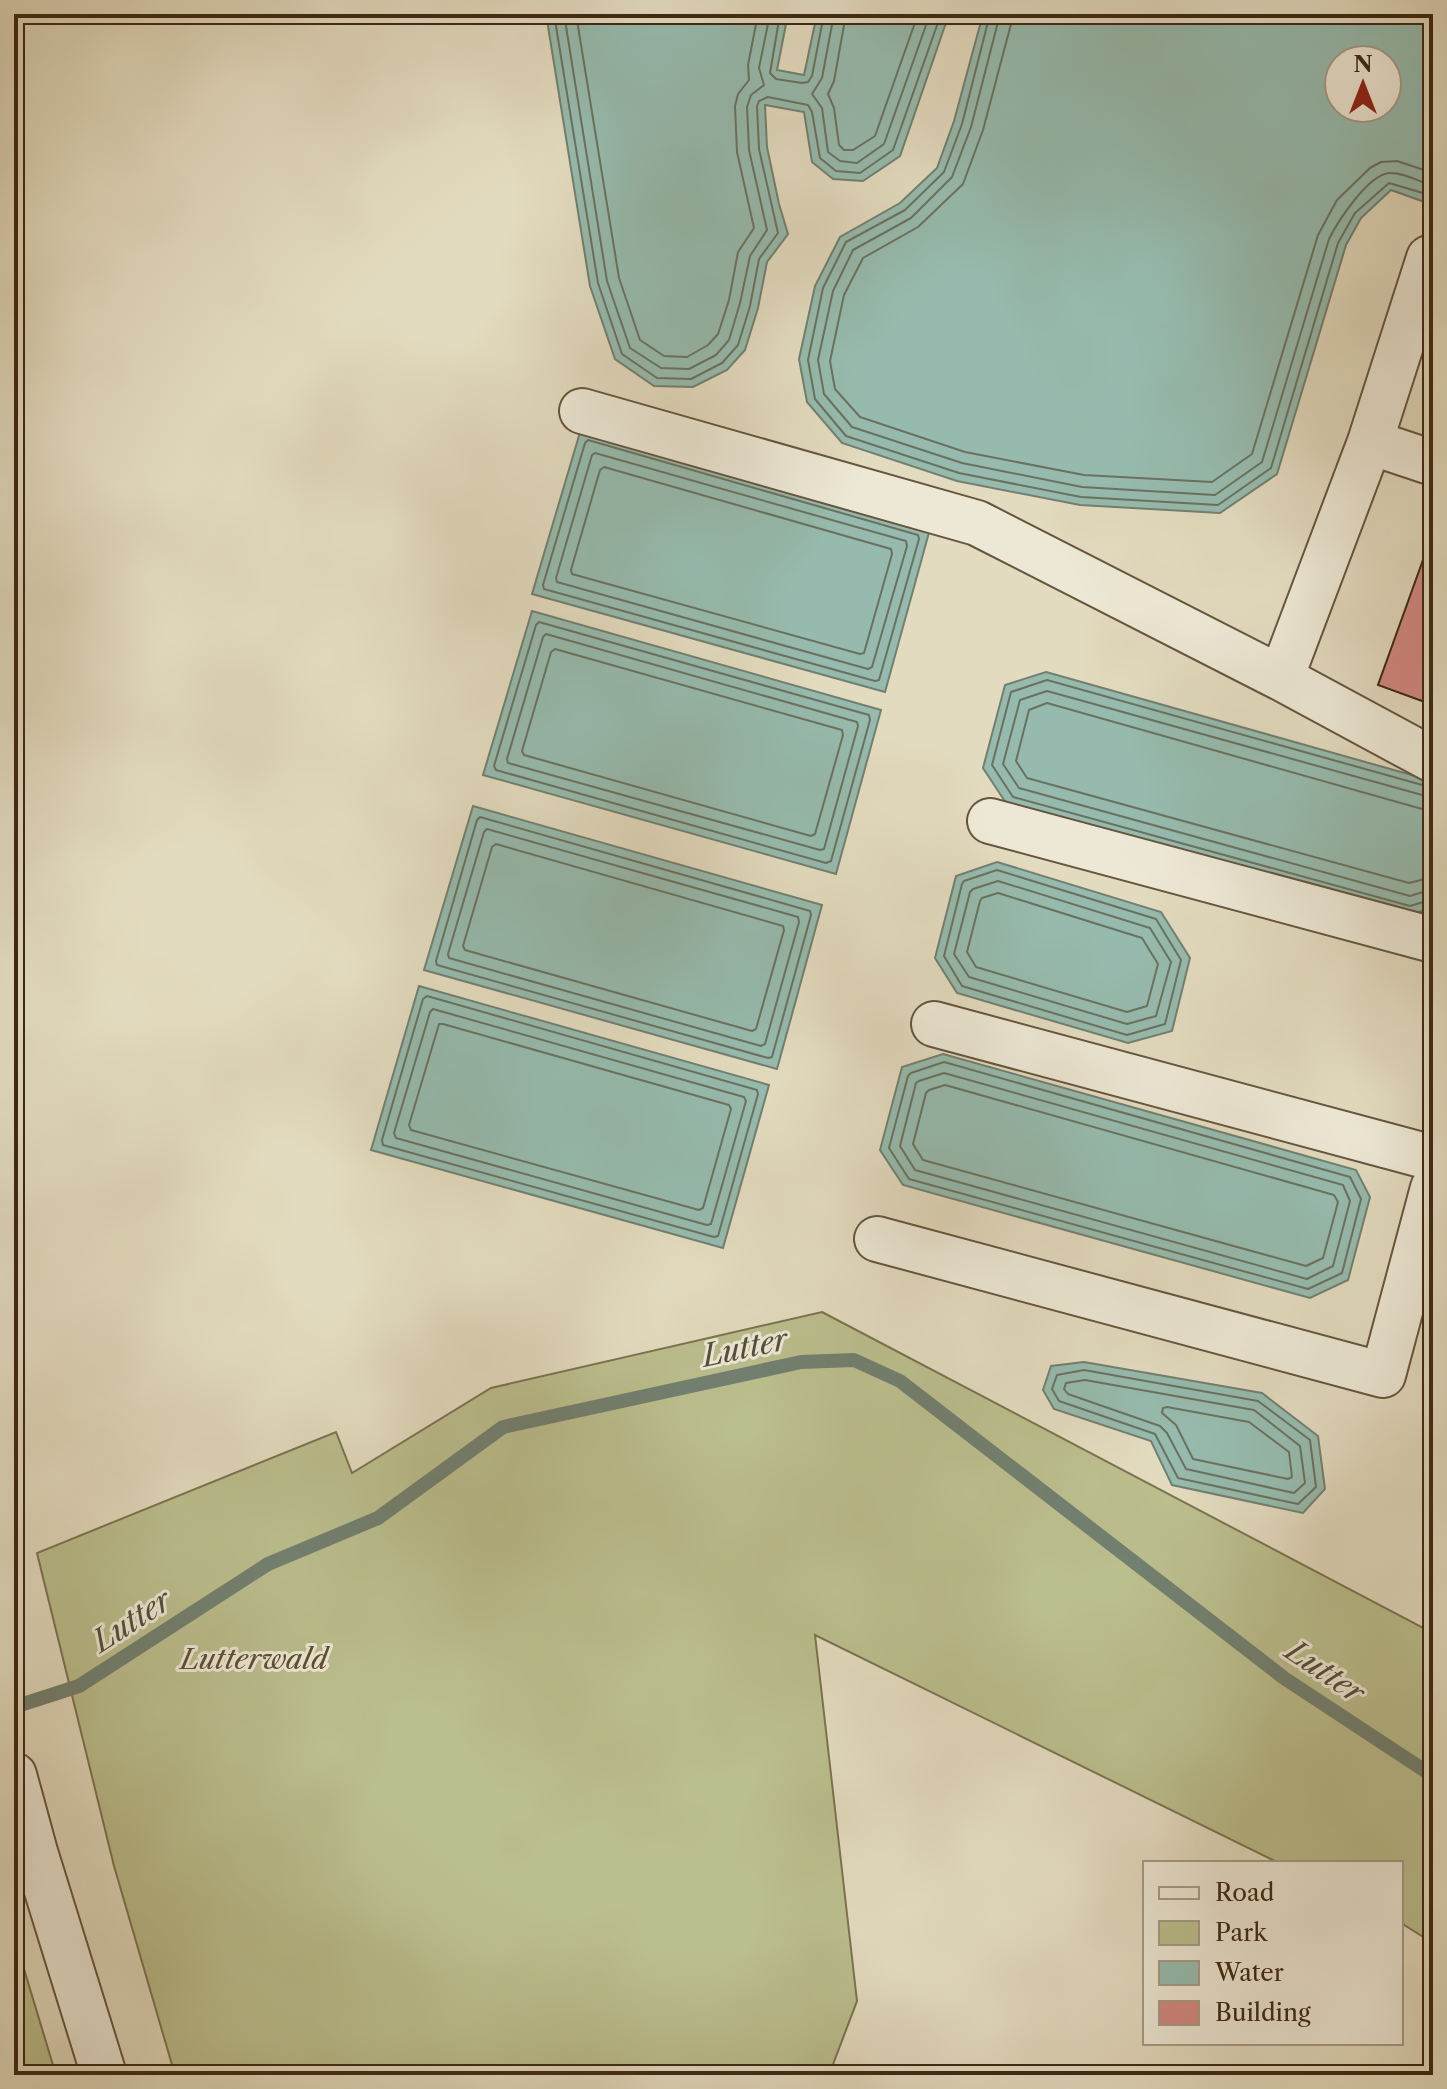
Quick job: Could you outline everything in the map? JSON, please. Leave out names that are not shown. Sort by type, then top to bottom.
[{"type":"street","points":[[1281,678],[1370,442],[1429,258]]},
{"type":"street","points":[[582,411],[977,523],[1281,678],[1433,760]]},
{"type":"street","points":[[1370,442],[1433,463]]},
{"type":"street","points":[[990,821],[1433,940]]},
{"type":"street","points":[[934,1024],[1433,1158]]},
{"type":"street","points":[[877,1239],[1383,1375],[1433,1188]]},
{"type":"street","points":[[14,1775],[25,1855],[104,2075]]},
{"type":"green space","name":"Lutterwald","points":[[822,1312],[1433,1633],[1433,1943],[1403,1924],[1403,1861],[1275,1861],[815,1635],[857,2001],[829,2075],[175,2075],[114,1866],[37,1553],[336,1432],[352,1473],[491,1388]]},
{"type":"green space","points":[[14,1936],[56,2075],[14,2075]]},
{"type":"water","points":[[546,14],[788,14],[777,70],[804,75],[817,14],[949,14],[900,156],[863,181],[833,179],[812,162],[804,112],[765,105],[767,147],[788,234],[767,262],[758,308],[745,350],[727,370],[693,387],[654,386],[615,359],[590,286]]},
{"type":"water","points":[[983,14],[1433,14],[1433,205],[1391,190],[1361,218],[1346,245],[1277,474],[1220,513],[1080,505],[957,481],[842,443],[807,402],[799,359],[815,286],[840,237],[900,203],[937,168],[954,121]]},
{"type":"water","points":[[581,429],[930,529],[885,692],[532,594]]},
{"type":"water","points":[[532,611],[881,710],[836,874],[483,775]]},
{"type":"water","points":[[1046,672],[1433,781],[1433,906],[1412,915],[1006,803],[983,768],[1005,685]]},
{"type":"water","points":[[473,806],[822,905],[777,1069],[424,970]]},
{"type":"water","points":[[997,862],[1161,912],[1190,958],[1172,1031],[1128,1043],[957,993],[935,958],[956,876]]},
{"type":"water","points":[[419,986],[769,1085],[723,1248],[371,1150]]},
{"type":"water","points":[[943,1054],[1356,1170],[1370,1197],[1348,1280],[1310,1298],[903,1185],[880,1150],[902,1067]]},
{"type":"water","points":[[1084,1362],[1262,1393],[1318,1436],[1325,1489],[1303,1513],[1172,1485],[1151,1441],[1054,1409],[1043,1390],[1051,1366]]},
{"type":"building","points":[[1428,546],[1433,546],[1433,705],[1378,685]]},
{"type":"waterway","name":"Lutter","points":[[14,1707],[79,1686],[268,1564],[378,1518],[503,1427],[801,1362],[854,1360],[900,1381],[1284,1678],[1433,1776]]}]
